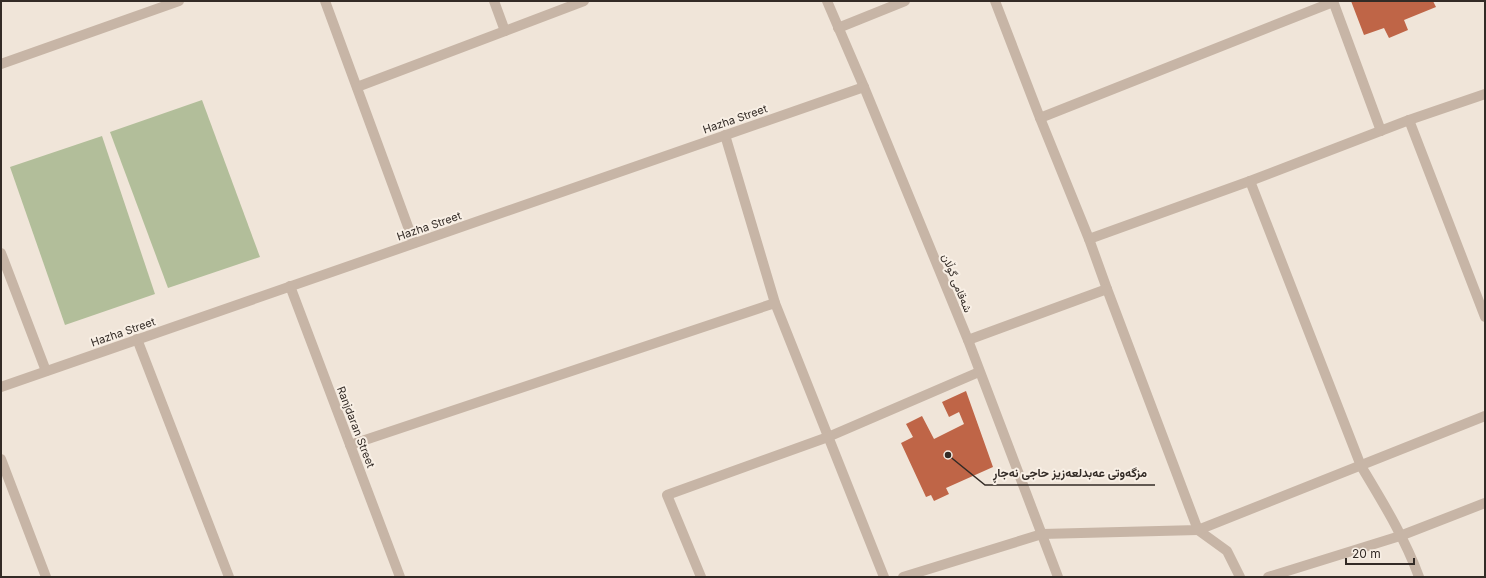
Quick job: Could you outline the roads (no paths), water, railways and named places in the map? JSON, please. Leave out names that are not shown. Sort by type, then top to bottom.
[{"type":"street","points":[[1,64],[179,1]]},
{"type":"street","points":[[325,1],[414,243]]},
{"type":"street","points":[[494,1],[505,31]]},
{"type":"street","points":[[357,87],[584,1]]},
{"type":"street","name":"شەقامی گوڵان","points":[[827,1],[968,340],[1058,577]]},
{"type":"street","points":[[838,28],[904,1]]},
{"type":"street","points":[[995,1],[1089,239],[1198,530],[1227,551],[1240,577]]},
{"type":"street","points":[[1040,118],[1333,1],[1381,131]]},
{"type":"street","name":"Hazha Street","points":[[1,387],[864,87]]},
{"type":"street","points":[[1089,239],[1250,181],[1409,120],[1485,94]]},
{"type":"street","points":[[1409,120],[1485,317]]},
{"type":"street","points":[[726,135],[775,303],[884,577]]},
{"type":"street","points":[[1250,181],[1360,466],[1386,506],[1413,560],[1418,577]]},
{"type":"street","points":[[1,253],[46,371]]},
{"type":"street","name":"Ranjdaran Street","points":[[290,286],[400,577]]},
{"type":"street","points":[[968,340],[1107,289]]},
{"type":"street","points":[[350,445],[775,303]]},
{"type":"street","points":[[137,339],[229,577]]},
{"type":"street","points":[[701,577],[667,495],[828,437],[979,372]]},
{"type":"street","points":[[903,577],[1042,534],[1198,530],[1485,416]]},
{"type":"street","points":[[1,459],[46,577]]},
{"type":"street","points":[[1268,577],[1400,536],[1485,503]]},
{"type":"place","name":"مزگەوتی عەبدلعەزیز حاجی نەجاڕ","points":[[948,455]]}]
